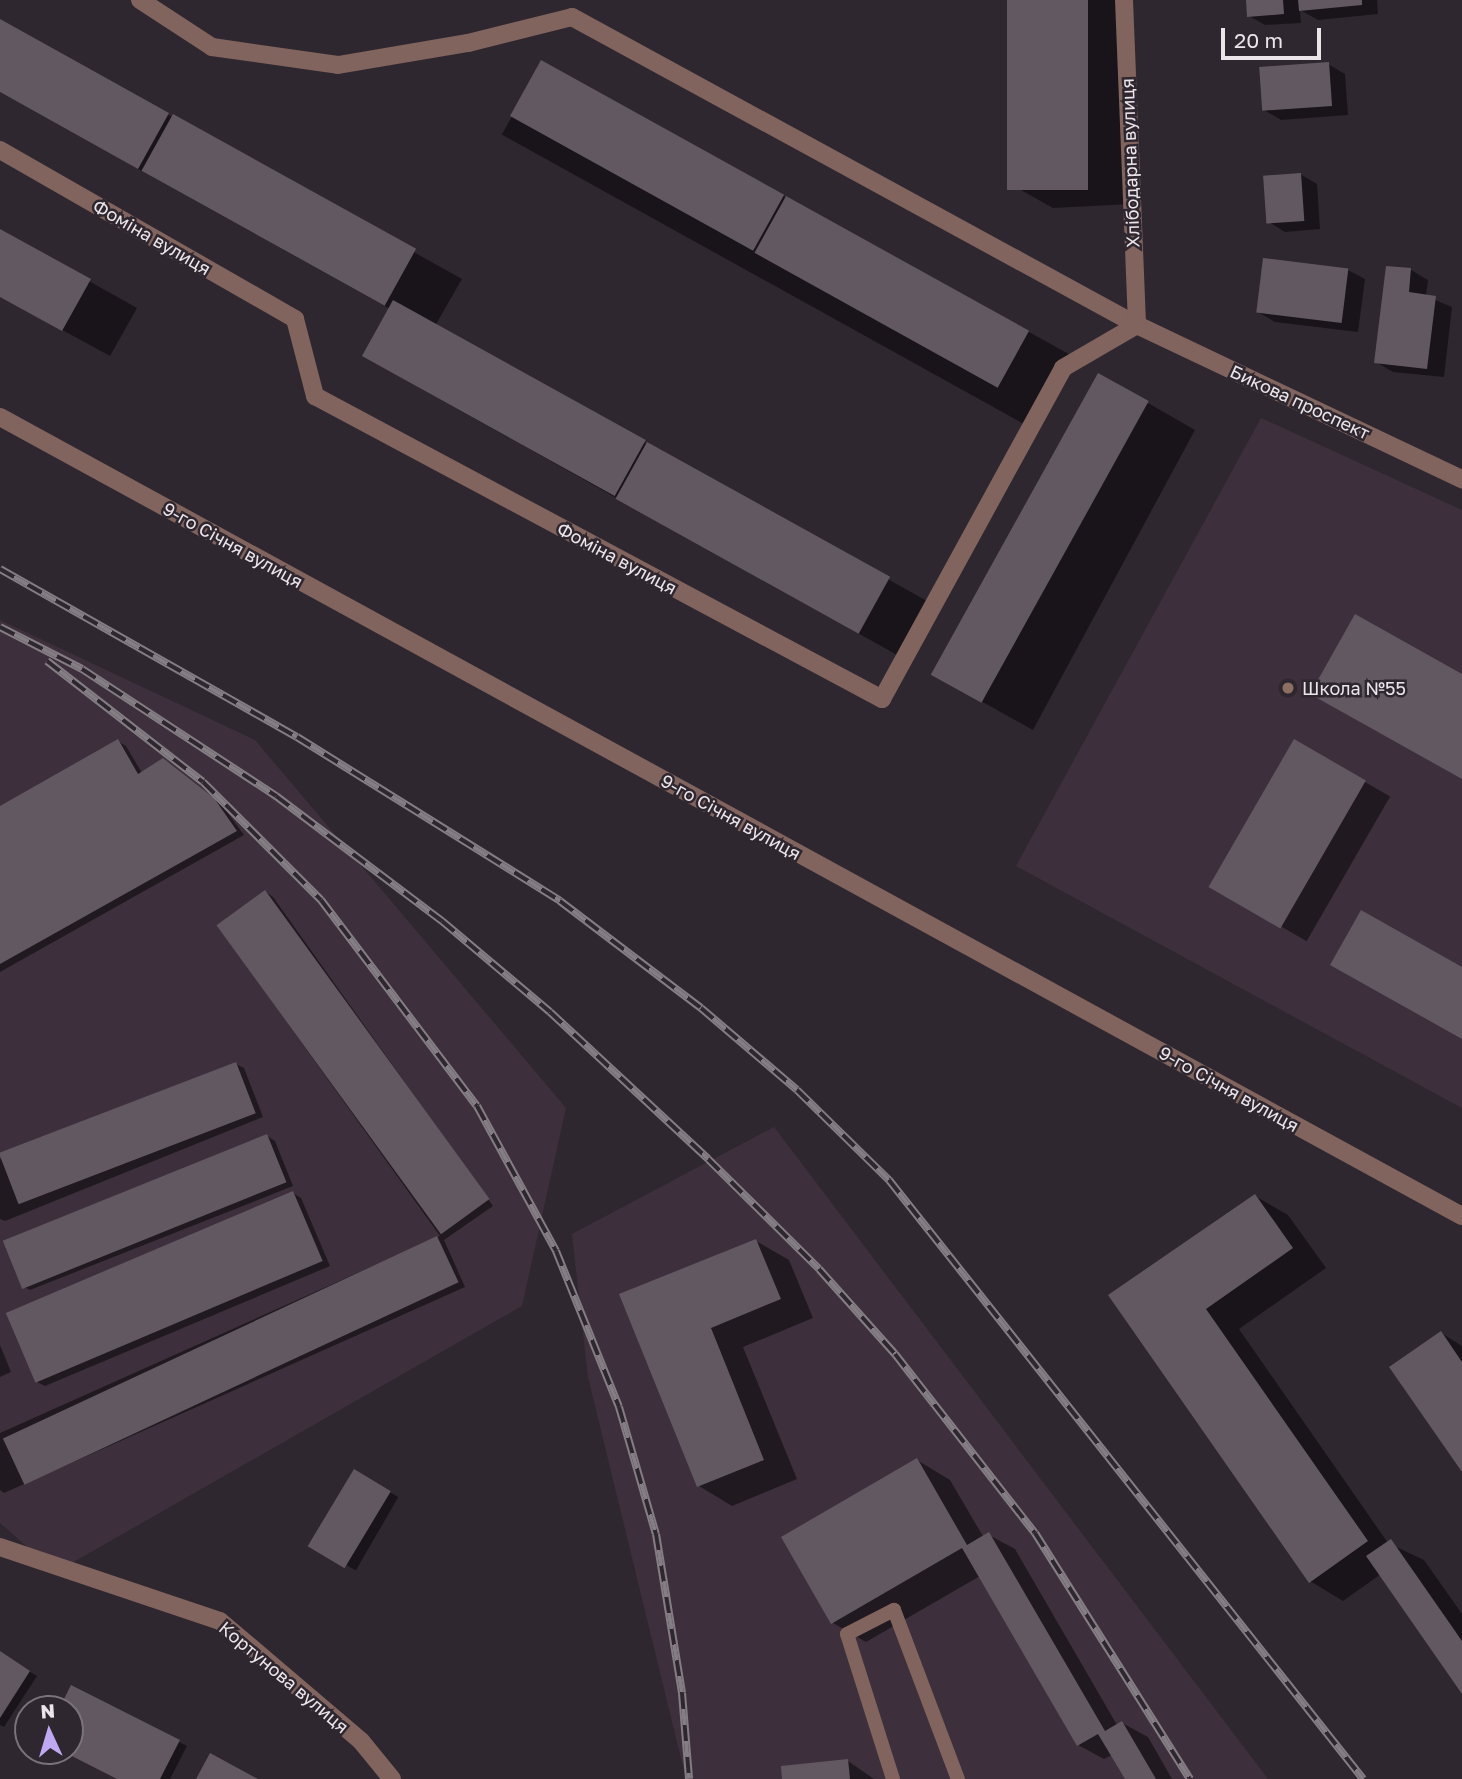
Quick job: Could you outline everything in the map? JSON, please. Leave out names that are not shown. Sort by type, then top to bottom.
[{"type":"street","name":"Бикова проспект","points":[[140,0],[212,47],[338,65],[468,43],[572,17],[1137,325],[1462,479]]},
{"type":"street","name":"Хлібодарна вулиця","points":[[1124,0],[1137,325]]},
{"type":"street","name":"Фоміна вулиця","points":[[0,150],[295,319],[315,396],[882,699],[1063,368],[1137,325]]},
{"type":"street","name":"9-го Січня вулиця","points":[[0,417],[1462,1216]]},
{"type":"street","name":"Кортунова вулиця","points":[[0,1547],[220,1621],[361,1741],[392,1779]]},
{"type":"lane","points":[[893,1779],[847,1634],[894,1610],[958,1779]]},
{"type":"shaded area","name":"Школа №55","points":[[1261,418],[1462,510],[1462,1108],[1016,866]]},
{"type":"shaded area","points":[[0,620],[255,740],[566,1108],[522,1306],[56,1572],[0,1523]]},
{"type":"shaded area","points":[[774,1127],[1268,1779],[686,1779],[588,1377],[572,1234]]},
{"type":"building","points":[[1007,0],[1088,0],[1088,190],[1007,190]]},
{"type":"building","points":[[1246,0],[1283,0],[1284,14],[1247,17]]},
{"type":"building","points":[[1298,0],[1362,0],[1362,5],[1299,11]]},
{"type":"building","points":[[0,19],[169,113],[138,169],[0,92]]},
{"type":"building","points":[[541,60],[784,195],[753,251],[510,116]]},
{"type":"building","points":[[1329,62],[1332,106],[1262,111],[1259,67]]},
{"type":"building","points":[[173,114],[416,249],[385,306],[141,171]]},
{"type":"building","points":[[1301,173],[1304,221],[1266,224],[1263,176]]},
{"type":"building","points":[[786,196],[1029,331],[998,388],[754,253]]},
{"type":"building","points":[[0,229],[91,279],[62,331],[0,297]]},
{"type":"building","points":[[1263,258],[1348,268],[1342,323],[1256,313]]},
{"type":"building","points":[[1386,266],[1411,268],[1409,292],[1436,296],[1427,369],[1374,363]]},
{"type":"building","points":[[393,300],[646,440],[615,496],[362,356]]},
{"type":"building","points":[[1098,373],[1149,401],[981,703],[931,675]]},
{"type":"building","points":[[647,442],[890,577],[859,634],[615,499]]},
{"type":"building","points":[[1355,614],[1462,674],[1462,779],[1310,694]]},
{"type":"building","points":[[118,739],[138,774],[163,758],[214,798],[237,831],[0,964],[0,806]]},
{"type":"building","points":[[1294,739],[1366,781],[1280,929],[1208,887]]},
{"type":"building","points":[[265,890],[490,1199],[441,1234],[216,925]]},
{"type":"building","points":[[1361,910],[1462,967],[1462,1039],[1330,965]]},
{"type":"building","points":[[236,1062],[256,1113],[19,1204],[0,1153]]},
{"type":"building","points":[[267,1134],[286,1182],[22,1289],[3,1241]]},
{"type":"building","points":[[293,1191],[323,1261],[35,1383],[6,1313]]},
{"type":"building","points":[[1255,1194],[1293,1248],[1206,1309],[1368,1541],[1309,1583],[1108,1295]]},
{"type":"building","points":[[437,1236],[459,1282],[24,1485],[3,1438]]},
{"type":"building","points":[[756,1239],[781,1299],[711,1328],[764,1460],[697,1487],[619,1294]]},
{"type":"building","points":[[1441,1331],[1462,1362],[1462,1472],[1389,1367]]},
{"type":"building","points":[[917,1458],[967,1545],[989,1532],[1105,1731],[1122,1721],[1156,1779],[1125,1779],[1098,1734],[1077,1746],[962,1548],[831,1624],[781,1537]]},
{"type":"building","points":[[354,1469],[391,1491],[345,1568],[308,1546]]},
{"type":"building","points":[[1391,1539],[1462,1641],[1462,1694],[1366,1556]]},
{"type":"building","points":[[0,1651],[30,1671],[0,1718]]},
{"type":"building","points":[[71,1685],[180,1740],[160,1779],[117,1779],[84,1762],[84,1695],[66,1695]]},
{"type":"building","points":[[210,1753],[258,1779],[196,1779]]},
{"type":"building","points":[[848,1759],[850,1779],[782,1779],[781,1766]]},
{"type":"railway","points":[[0,569],[297,737],[560,901],[701,1008],[797,1090],[889,1180],[1363,1779]]},
{"type":"railway","points":[[0,627],[82,669],[276,796],[442,921],[550,1012],[708,1159],[819,1269],[895,1354],[1035,1533],[1190,1779]]},
{"type":"railway","points":[[47,661],[203,782],[321,900],[477,1106],[556,1251],[619,1407],[656,1534],[682,1693],[689,1779]]},
{"type":"place","name":"Школа №55","points":[[1288,688]]}]
